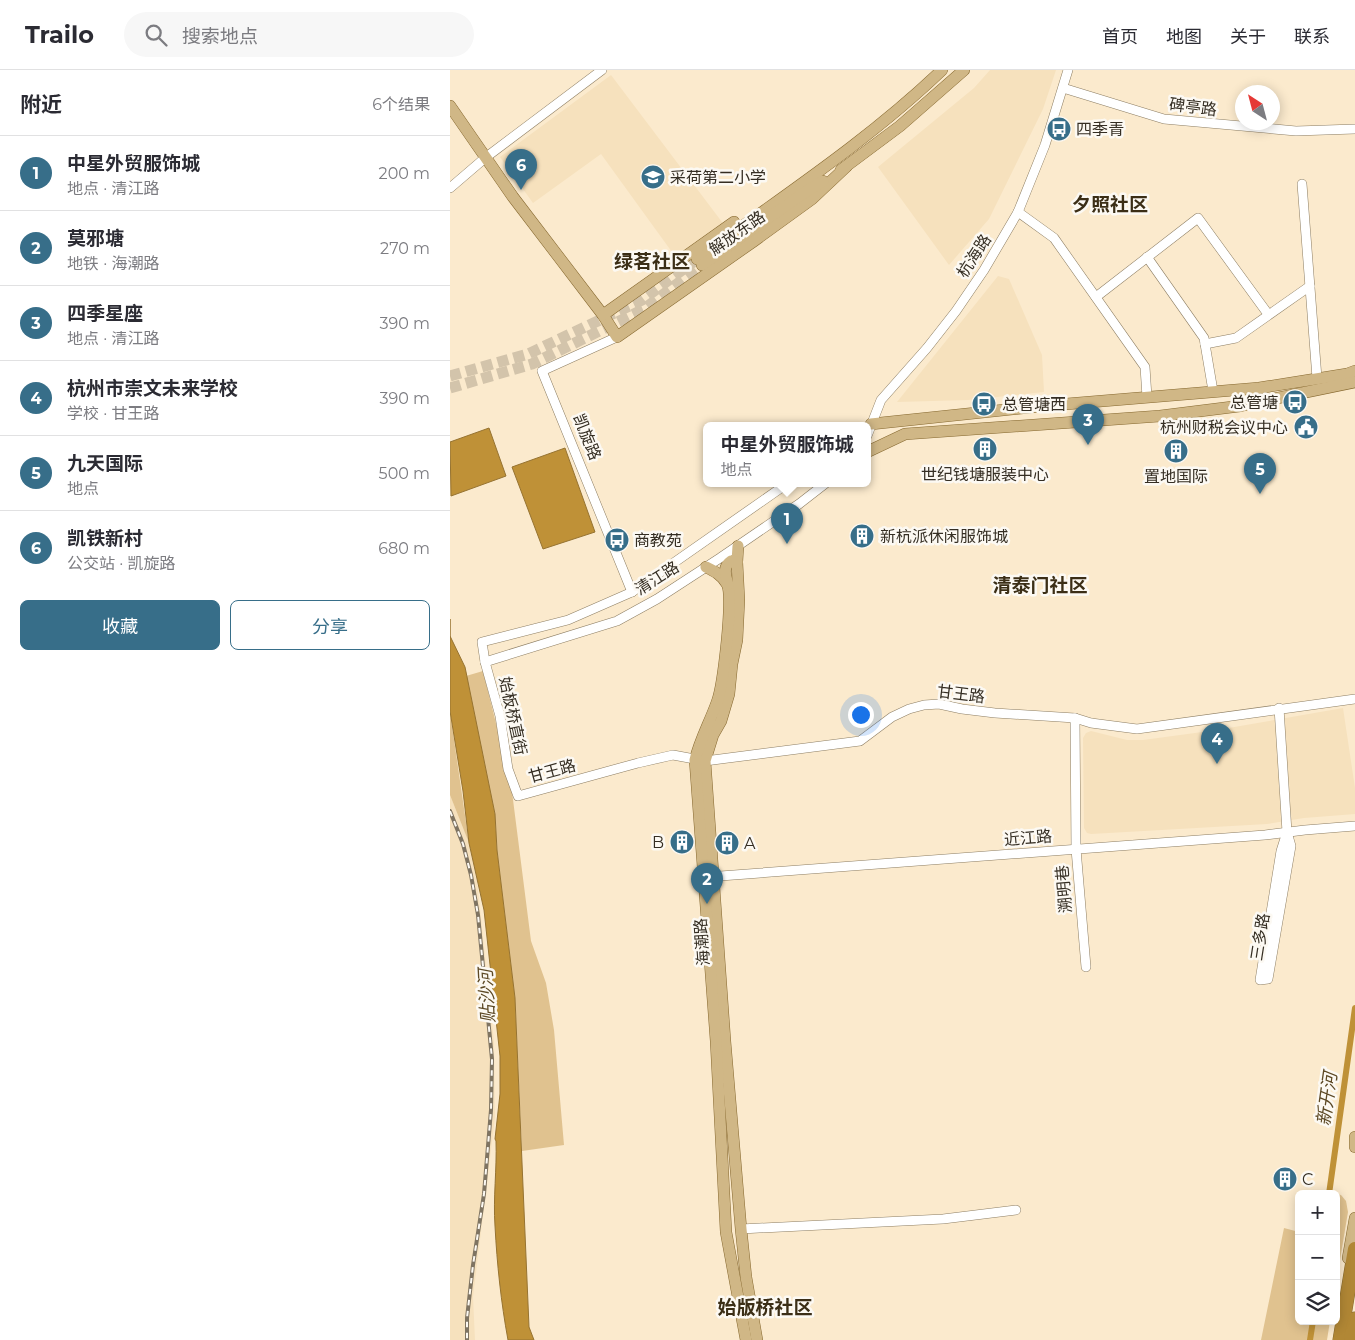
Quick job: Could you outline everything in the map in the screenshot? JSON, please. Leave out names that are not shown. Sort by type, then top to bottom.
[{"type":"highway","points":[[1340,1340],[1355,1250]]},
{"type":"highway","points":[[1351,1340],[1355,1319]]},
{"type":"main road","name":"解放东路","points":[[846,167],[801,194],[699,262],[910,101],[942,70]]},
{"type":"main road","name":"解放东路","points":[[617,337],[812,199],[846,167],[933,99],[964,70]]},
{"type":"main road","points":[[450,106],[485,158],[603,315],[617,337]]},
{"type":"main road","name":"解放东路","points":[[603,315],[810,169],[838,156]]},
{"type":"main road","points":[[871,426],[1042,406],[1259,388],[1317,378],[1352,377]]},
{"type":"main road","points":[[871,450],[904,434],[1160,416],[1240,406],[1352,377]]},
{"type":"main road","name":"海潮路","points":[[700,760],[721,721],[729,694],[737,640],[739,600],[738,546]]},
{"type":"main road","name":"海潮路","points":[[737,562],[731,561],[726,565],[730,608],[722,678],[717,702],[699,743],[708,877],[726,1232],[746,1340]]},
{"type":"main road","points":[[706,567],[721,576],[728,585]]},
{"type":"main road","name":"海潮路","points":[[708,877],[725,1040],[746,1277],[758,1340]]},
{"type":"main road","points":[[1355,1137],[1355,1147]]},
{"type":"main road","points":[[1334,1340],[1355,1218]]},
{"type":"street","points":[[450,188],[485,158],[602,70]]},
{"type":"street","name":"杭海路","points":[[871,422],[881,400],[956,311],[984,270],[1018,212],[1045,145],[1068,70]]},
{"type":"street","name":"碑亭路","points":[[1063,88],[1164,119],[1296,131],[1355,129]]},
{"type":"street","points":[[1302,184],[1317,378]]},
{"type":"street","points":[[1018,212],[1054,238],[1145,367],[1146,397]]},
{"type":"street","points":[[1096,297],[1198,218],[1268,314]]},
{"type":"street","points":[[1147,257],[1204,338],[1212,391]]},
{"type":"street","points":[[1205,344],[1236,338],[1310,286]]},
{"type":"street","name":"凯旋路","points":[[617,337],[542,371],[632,592]]},
{"type":"street","name":"清江路","points":[[482,642],[568,620],[632,592],[782,487]]},
{"type":"street","name":"清江路","points":[[485,662],[616,621],[657,599],[706,567],[821,487]]},
{"type":"street","name":"始板桥直街","points":[[482,642],[485,662],[500,716],[508,769],[518,796]]},
{"type":"street","name":"甘王路","points":[[518,796],[638,763],[674,756],[700,760],[860,741],[892,717],[909,709],[939,704],[995,713],[1075,718],[1137,729],[1355,699]]},
{"type":"street","name":"三多路","points":[[1279,708],[1287,832],[1291,846],[1268,980],[1260,980],[1281,851],[1287,832]]},
{"type":"street","name":"溯明巷","points":[[1075,718],[1076,849],[1086,967]]},
{"type":"street","name":"近江路","points":[[708,877],[1265,835],[1355,826]]},
{"type":"street","points":[[741,1229],[943,1219],[1016,1210]]},
{"type":"shaded area","points":[[990,70],[1056,70],[1043,109],[989,219],[949,265],[878,167],[974,88]]},
{"type":"shaded area","name":"采荷第二小学","points":[[611,75],[725,226],[677,259],[601,154],[533,203],[500,157]]},
{"type":"shaded area","points":[[998,276],[1009,279],[1042,355],[1044,392],[968,400],[897,402]]},
{"type":"shaded area","points":[[489,428],[506,476],[451,496],[450,442]]},
{"type":"shaded area","points":[[565,448],[595,532],[543,549],[512,467]]},
{"type":"shaded area","points":[[450,636],[465,667],[495,814],[497,850],[515,998],[529,1327],[534,1340],[508,1340],[503,1312],[494,1205],[495,1139],[500,1094],[500,1056],[484,910],[469,843],[450,711]]},
{"type":"shaded area","points":[[483,671],[511,784],[531,941],[546,983],[554,1030],[564,1145],[522,1151],[515,998],[497,850],[495,814],[466,676]]},
{"type":"shaded area","points":[[1343,708],[1355,788],[1355,814],[1304,818],[1267,824],[1091,834],[1087,833],[1084,828],[1083,738],[1086,733],[1091,731],[1127,740],[1143,740],[1217,730]]},
{"type":"shaded area","points":[[450,712],[469,843],[450,795]]},
{"type":"shaded area","points":[[450,795],[469,843],[476,870],[494,1042],[495,1117],[473,1297],[475,1340],[450,1340]]},
{"type":"shaded area","points":[[1340,1195],[1346,1201],[1348,1212],[1340,1260]]},
{"type":"shaded area","points":[[1284,1228],[1295,1231],[1295,1325],[1329,1325],[1327,1340],[1261,1340]]},
{"type":"waterway","name":"新开河","points":[[1330,1190],[1355,1008]]},
{"type":"waterway","name":"新开河","points":[[1310,1340],[1312,1325]]},
{"type":"tunnel","points":[[450,376],[528,354],[642,300],[697,259]]},
{"type":"tunnel","points":[[450,388],[532,364],[644,309],[702,265]]},
{"type":"railway","points":[[450,811],[463,844],[478,915],[492,1059],[491,1110],[484,1194],[473,1265],[467,1318],[467,1340]]},
{"type":"place","name":"四季青","points":[[1059,129]]},
{"type":"place","name":"采荷第二小学","points":[[653,177]]},
{"type":"place","name":"凯铁新村","points":[[521,190]]},
{"type":"place","name":"总管塘","points":[[1295,402]]},
{"type":"place","name":"总管塘西","points":[[984,404]]},
{"type":"place","name":"杭州财税会议中心","points":[[1306,427]]},
{"type":"place","name":"四季星座","points":[[1088,445]]},
{"type":"place","name":"世纪钱塘服装中心","points":[[985,449]]},
{"type":"place","name":"置地国际","points":[[1176,451]]},
{"type":"place","name":"九天国际","points":[[1260,494]]},
{"type":"place","name":"新杭派休闲服饰城","points":[[862,536]]},
{"type":"place","name":"商教苑","points":[[617,540]]},
{"type":"place","name":"中星外贸服饰城","points":[[787,544]]},
{"type":"place","name":"杭州市崇文未来学校","points":[[1217,764]]},
{"type":"place","name":"B","points":[[682,842]]},
{"type":"place","name":"A","points":[[727,843]]},
{"type":"place","name":"莫邪塘","points":[[707,904]]},
{"type":"place","name":"C","points":[[1285,1179]]},
{"type":"district","name":"夕照社区","points":[[1110,204]]},
{"type":"district","name":"绿茗社区","points":[[652,261]]},
{"type":"district","name":"清泰门社区","points":[[1040,585]]},
{"type":"district","name":"始版桥社区","points":[[765,1307]]},
{"type":"water label","name":"贴沙河","points":[[487,996]]}]
